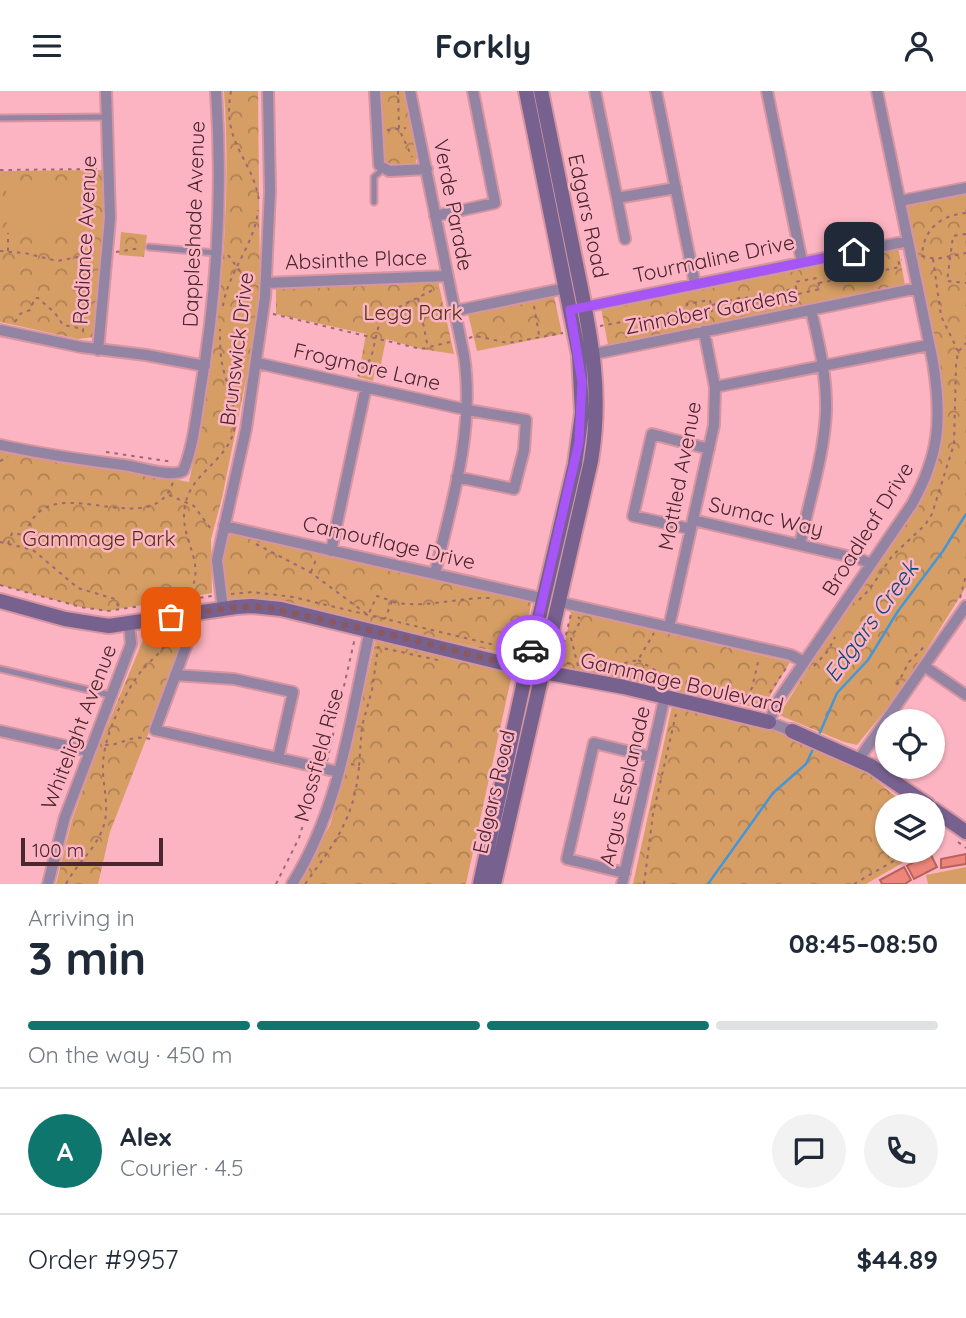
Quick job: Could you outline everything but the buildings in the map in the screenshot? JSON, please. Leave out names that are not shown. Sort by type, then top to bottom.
[{"type":"main road","name":"Edgars Road","points":[[480,884],[527,669],[552,600],[594,439],[597,393],[589,328],[578,308],[526,91]]},
{"type":"main road","name":"Edgars Road","points":[[541,91],[573,286]]},
{"type":"main road","name":"Edgars Road","points":[[494,884],[543,672],[581,426],[582,382],[574,330],[578,308]]},
{"type":"main road","name":"Gammage Boulevard","points":[[0,601],[89,624],[129,624],[170,609],[192,614],[221,602],[265,607],[374,628],[527,669],[766,716]]},
{"type":"main road","name":"Gammage Boulevard","points":[[792,731],[859,759],[910,793]]},
{"type":"main road","points":[[945,817],[966,832]]},
{"type":"street","name":"Radiance Avenue","points":[[98,350],[108,251],[110,167],[106,91]]},
{"type":"street","name":"Dappleshade Avenue","points":[[174,474],[181,473],[186,465],[205,366],[216,253],[216,91]]},
{"type":"street","name":"Brunswick Drive","points":[[221,602],[216,560],[244,440],[265,297],[270,180],[268,91]]},
{"type":"street","points":[[375,91],[378,159],[383,169],[427,169]]},
{"type":"street","name":"Verde Parade","points":[[410,91],[427,169],[443,276],[455,311],[467,370],[468,410],[457,477],[435,573]]},
{"type":"street","points":[[435,216],[495,203],[473,91]]},
{"type":"street","points":[[595,91],[625,239]]},
{"type":"street","points":[[656,91],[695,284]]},
{"type":"street","points":[[767,91],[802,262]]},
{"type":"street","name":"Broadleaf Drive","points":[[766,716],[912,504],[933,459],[938,432],[939,405],[929,345],[877,91]]},
{"type":"street","points":[[617,198],[676,188]]},
{"type":"street","points":[[900,201],[966,188]]},
{"type":"street","name":"Tourmaline Drive","points":[[578,308],[908,241]]},
{"type":"street","name":"Absinthe Place","points":[[266,283],[443,276]]},
{"type":"street","points":[[455,311],[573,286]]},
{"type":"street","name":"Zinnober Gardens","points":[[594,354],[918,288]]},
{"type":"street","points":[[800,544],[825,427],[823,367],[811,310]]},
{"type":"street","points":[[4,331],[81,348],[146,355],[205,366]]},
{"type":"street","name":"Mottled Avenue","points":[[669,627],[716,413],[715,387],[704,331]]},
{"type":"street","points":[[715,387],[929,345]]},
{"type":"street","name":"Frogmore Lane","points":[[257,363],[468,410],[526,420],[524,450],[514,489],[457,477]]},
{"type":"street","points":[[331,551],[361,386]]},
{"type":"street","name":"Sumac Way","points":[[709,449],[652,434],[633,516],[800,544],[871,563]]},
{"type":"street","points":[[0,445],[52,456],[174,474]]},
{"type":"street","name":"Camouflage Drive","points":[[223,530],[435,573],[791,655],[804,662]]},
{"type":"street","points":[[859,759],[966,605]]},
{"type":"street","points":[[192,614],[191,630],[153,734],[339,772]]},
{"type":"street","name":"Whitelight Avenue","points":[[48,884],[65,817],[131,644],[129,624]]},
{"type":"street","name":"Mossfield Rise","points":[[292,884],[317,836],[339,772],[374,628]]},
{"type":"street","points":[[924,666],[966,695]]},
{"type":"street","points":[[175,675],[234,679],[293,692],[278,758]]},
{"type":"street","name":"Argus Esplanade","points":[[624,878],[651,757],[675,696]]},
{"type":"street","name":"Gammage Boulevard","points":[[766,716],[792,731]]},
{"type":"street","points":[[0,731],[90,746]]},
{"type":"street","points":[[624,878],[566,859],[594,743],[651,757]]},
{"type":"lane","points":[[0,118],[107,117]]},
{"type":"lane","points":[[374,202],[374,177],[383,169]]},
{"type":"lane","points":[[149,247],[216,253]]},
{"type":"lane","points":[[0,669],[110,695]]},
{"type":"path","points":[[222,312],[226,291],[256,225],[259,203],[255,183],[232,137],[229,114],[232,91]]},
{"type":"path","points":[[398,91],[399,129],[414,161]]},
{"type":"path","points":[[377,132],[417,126]]},
{"type":"path","points":[[0,170],[110,167]]},
{"type":"path","points":[[966,213],[948,216],[930,229],[922,256],[933,259],[966,253]]},
{"type":"path","points":[[8,233],[8,252]]},
{"type":"path","points":[[966,234],[953,236],[947,281],[966,283]]},
{"type":"path","points":[[1,252],[24,253],[57,261],[78,257],[93,250],[123,252],[149,247]]},
{"type":"path","points":[[216,253],[228,255],[243,275],[244,285],[253,297],[265,297]]},
{"type":"path","points":[[933,259],[942,316],[948,335],[958,352]]},
{"type":"path","points":[[818,283],[896,268]]},
{"type":"path","points":[[361,386],[360,373],[371,358],[381,316],[441,286],[443,276]]},
{"type":"path","points":[[817,278],[820,289],[798,294],[796,288],[795,282],[817,278]]},
{"type":"path","points":[[711,305],[739,297],[765,296],[796,288]]},
{"type":"path","points":[[532,295],[539,337]]},
{"type":"path","points":[[418,297],[429,348]]},
{"type":"path","points":[[4,331],[20,314],[28,311],[33,300],[38,298],[55,313],[63,325],[83,329],[81,348]]},
{"type":"path","points":[[710,300],[712,311],[689,315],[688,310],[687,304],[710,300]]},
{"type":"path","points":[[589,328],[688,310]]},
{"type":"path","points":[[273,316],[421,349],[476,336],[508,342],[574,330]]},
{"type":"path","points":[[0,585],[95,610],[170,609],[186,600],[195,584],[197,566],[185,528],[186,501],[198,480],[225,451],[234,429],[234,409],[222,364],[220,328]]},
{"type":"path","points":[[8,544],[12,533],[24,535],[34,518],[46,508],[66,503],[127,510],[152,504],[167,494],[174,474]]},
{"type":"path","points":[[167,494],[186,501],[197,509],[211,531],[223,530]]},
{"type":"path","points":[[248,541],[310,572],[374,628]]},
{"type":"path","points":[[0,542],[33,550],[78,588],[115,599],[119,609]]},
{"type":"path","points":[[310,572],[320,548]]},
{"type":"path","points":[[858,601],[869,590],[889,559]]},
{"type":"path","points":[[186,600],[221,602],[252,593],[293,597],[374,628],[521,651]]},
{"type":"path","points":[[374,628],[377,596],[408,604],[461,598],[494,598]]},
{"type":"path","points":[[276,884],[299,838],[318,778],[324,775],[354,642],[374,628],[392,601]]},
{"type":"path","points":[[66,884],[95,845],[104,823],[105,745],[132,684],[171,639],[173,631],[170,609]]},
{"type":"path","points":[[561,660],[571,611],[581,619],[571,638],[578,667]]},
{"type":"path","points":[[649,633],[654,634]]},
{"type":"path","points":[[819,661],[831,647],[836,634]]},
{"type":"path","points":[[740,704],[752,688],[760,658]]},
{"type":"path","points":[[638,660],[680,685],[675,696],[653,814],[644,884]]},
{"type":"path","points":[[766,716],[765,700],[790,662]]},
{"type":"path","points":[[90,746],[115,745],[137,736],[153,734]]},
{"type":"path","points":[[304,884],[338,838],[349,817],[359,766]]},
{"type":"path","points":[[854,884],[890,863]]},
{"type":"green space","name":"Gammage Park","points":[[224,91],[258,91],[260,282],[254,340],[211,539],[212,593],[107,611],[81,607],[0,585],[0,450],[66,464],[129,471],[189,482],[208,385],[220,288],[226,190]]},
{"type":"green space","points":[[379,91],[405,91],[418,155],[415,164],[390,167],[383,163]]},
{"type":"green space","points":[[105,170],[102,253],[94,337],[78,339],[0,322],[0,171]]},
{"type":"green space","points":[[93,183],[94,232],[7,233],[6,184]]},
{"type":"green space","points":[[966,194],[966,587],[901,691],[886,709],[875,709],[875,723],[857,745],[779,715],[867,574],[912,511],[933,472],[939,449],[943,397],[905,209],[910,204]]},
{"type":"green space","points":[[121,232],[147,235],[144,257],[119,255]]},
{"type":"green space","points":[[898,247],[905,285],[608,345],[601,308]]},
{"type":"green space","name":"Legg Park","points":[[438,281],[454,354],[421,349],[386,339],[381,364],[376,363],[373,381],[358,377],[366,334],[276,314],[276,287]]},
{"type":"green space","points":[[554,296],[562,334],[477,351],[468,314]]},
{"type":"green space","points":[[234,532],[532,601],[521,651],[516,656],[266,600],[233,602],[226,597],[222,559],[227,537]]},
{"type":"green space","points":[[571,611],[790,662],[762,709],[561,666]]},
{"type":"green space","points":[[189,629],[110,832],[98,884],[56,884],[72,820],[96,753],[145,635]]},
{"type":"green space","points":[[376,639],[512,674],[466,884],[298,884],[330,825]]},
{"type":"green space","points":[[672,706],[775,730],[854,762],[891,793],[875,793],[875,863],[902,863],[866,884],[633,884]]},
{"type":"green space","points":[[966,867],[966,884],[928,884],[926,875]]},
{"type":"waterway","name":"Edgars Creek","points":[[818,737],[837,693],[868,660],[898,611],[943,551],[966,514]]},
{"type":"waterway","name":"Edgars Creek","points":[[708,884],[773,793],[806,764],[814,747]]},
{"type":"way so far","points":[[171,617],[236,607],[281,609],[527,669],[531,650]]},
{"type":"route","points":[[531,650],[545,599],[581,426],[582,382],[570,310],[854,252]]}]
